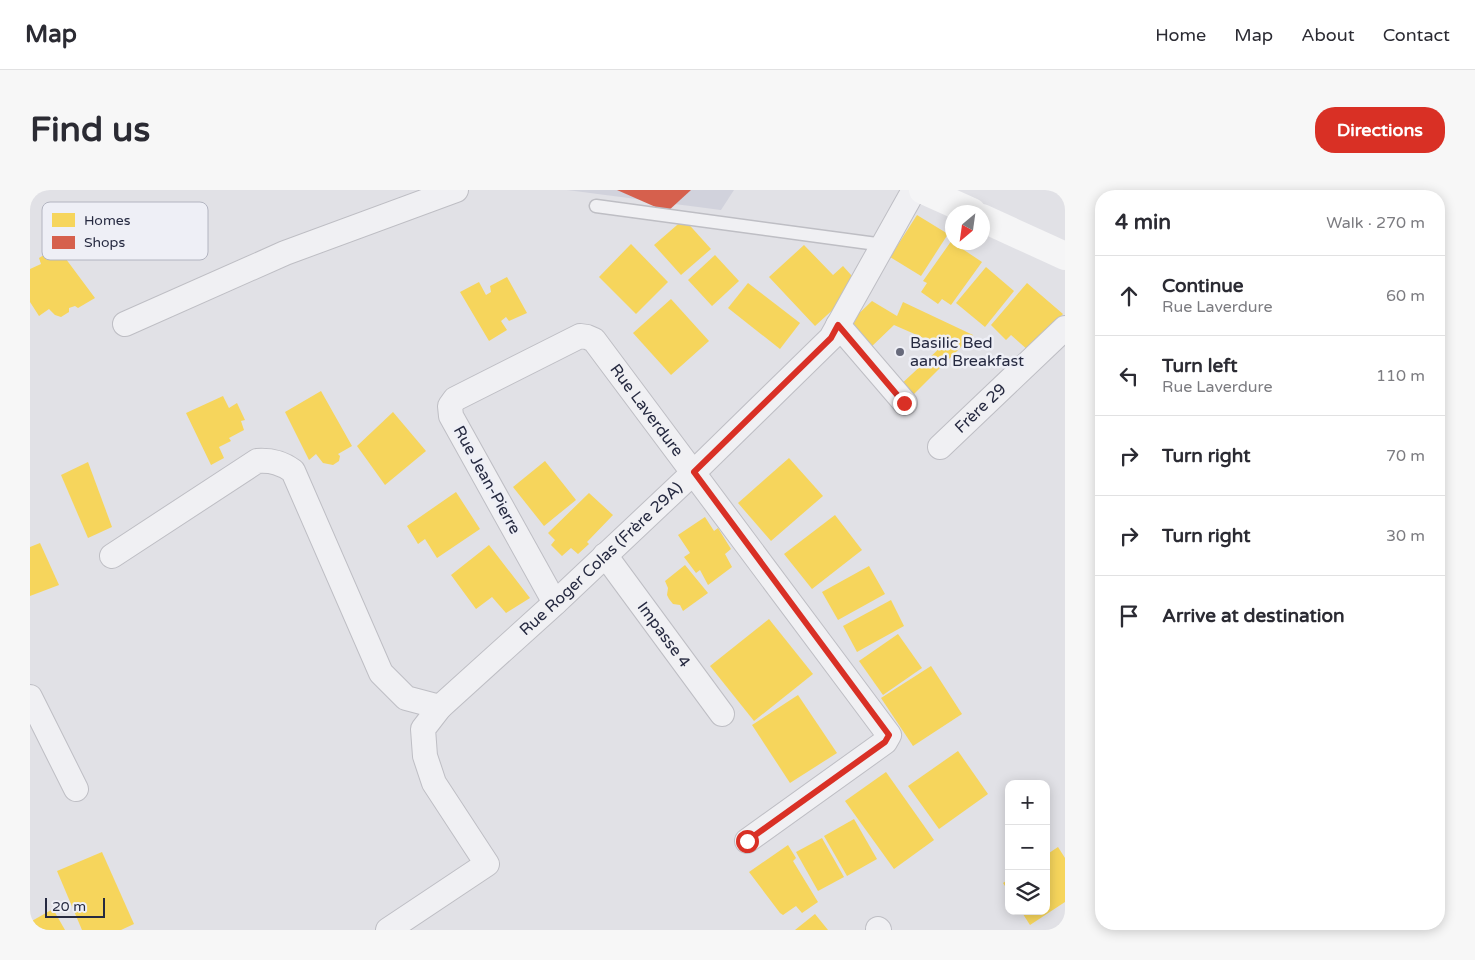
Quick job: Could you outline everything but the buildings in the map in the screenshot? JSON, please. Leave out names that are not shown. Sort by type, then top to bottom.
[{"type":"main road","points":[[927,191],[957,205]]},
{"type":"main road","points":[[990,222],[1065,256]]},
{"type":"street","points":[[125,324],[285,253],[456,190]]},
{"type":"street","name":"Rue Roger Colas (Frère 29A)","points":[[388,930],[487,864],[434,782],[425,756],[423,728],[440,707],[555,603],[694,472],[831,338],[884,245],[927,191]]},
{"type":"street","points":[[838,325],[904,403]]},
{"type":"street","name":"Frère 29","points":[[940,447],[1065,328]]},
{"type":"street","name":"Rue Laverdure","points":[[580,336],[587,336],[594,340],[889,735],[885,742],[747,841]]},
{"type":"street","name":"Rue Jean-Pierre","points":[[555,603],[451,416],[450,406],[455,400],[580,336]]},
{"type":"street","points":[[112,556],[257,461],[267,460],[282,464],[293,471],[381,673],[406,698],[440,707]]},
{"type":"street","name":"Impasse 4","points":[[605,555],[722,714]]},
{"type":"street","points":[[30,697],[76,789]]},
{"type":"lane","points":[[596,206],[884,245]]},
{"type":"shaded area","points":[[567,190],[734,190],[721,210]]},
{"type":"place","name":"Basilic Bed aand Breakfast","points":[[900,352]]},
{"type":"route","points":[[747,841],[885,742],[889,735],[694,472],[831,338],[838,325],[904,403]]}]
